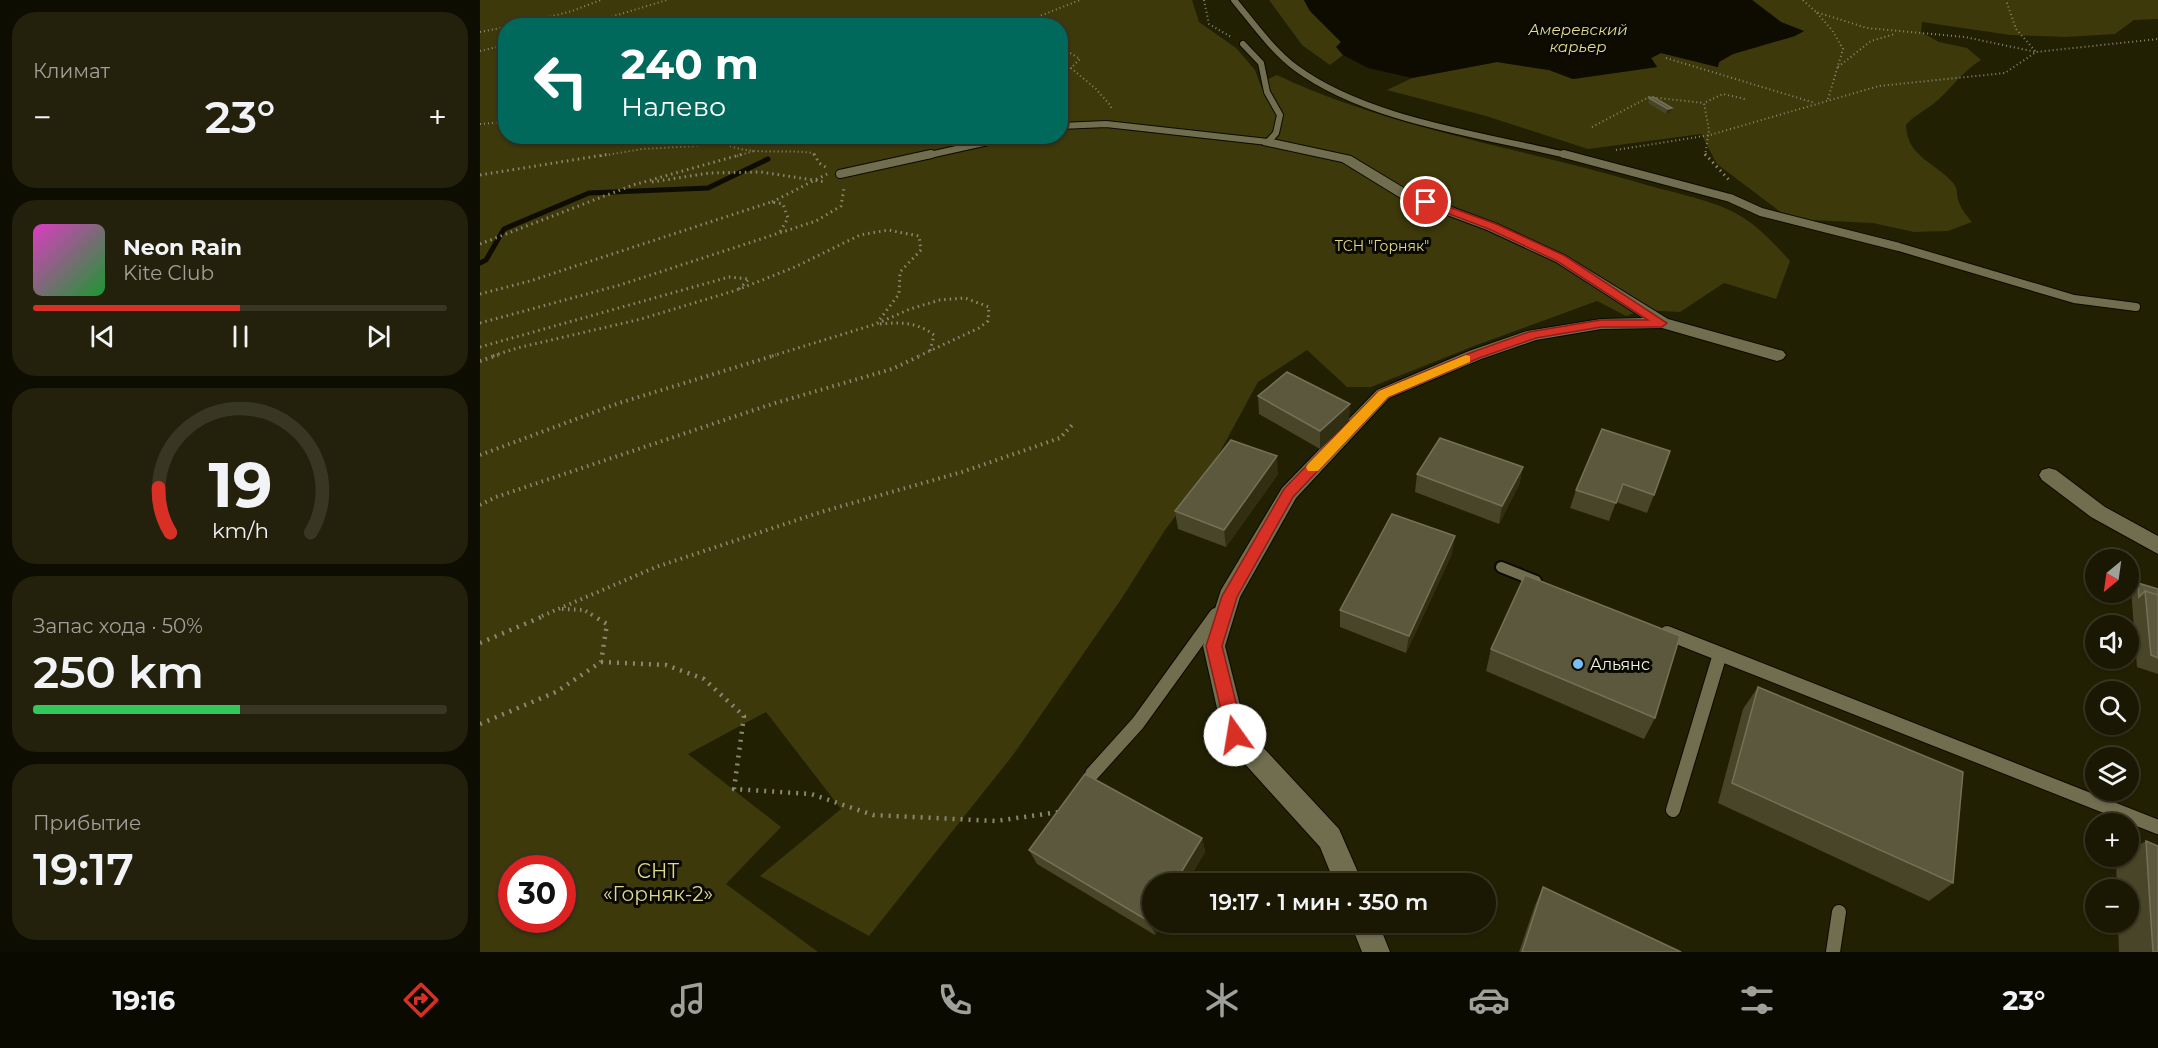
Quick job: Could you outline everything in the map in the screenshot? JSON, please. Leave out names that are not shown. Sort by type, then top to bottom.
[{"type":"street","points":[[1268,142],[1346,159],[1404,194],[1492,227],[1561,259],[1662,323]]},
{"type":"street","points":[[1344,873],[1330,838],[1235,735],[1214,646],[1229,596],[1288,493],[1357,413],[1383,394],[1475,355],[1533,335],[1601,324],[1662,323],[1777,355]]},
{"type":"street","points":[[2049,475],[2098,512],[2158,546]]},
{"type":"street","points":[[1368,933],[1376,952]]},
{"type":"lane","points":[[1234,0],[1266,39],[1295,66],[1331,90],[1378,109],[1460,132],[1576,157],[1730,198],[1761,212],[1899,247],[2074,299],[2136,307]]},
{"type":"lane","points":[[1068,126],[1106,124],[1268,142],[1276,133],[1280,115],[1267,92],[1261,63],[1243,44]]},
{"type":"lane","points":[[837,173],[977,144]]},
{"type":"lane","points":[[1501,567],[1545,584]]},
{"type":"lane","points":[[1092,774],[1138,723],[1229,596]]},
{"type":"lane","points":[[1654,628],[2158,827]]},
{"type":"lane","points":[[1673,810],[1720,654]]},
{"type":"lane","points":[[1833,952],[1839,912]]},
{"type":"path","points":[[545,18],[602,0]]},
{"type":"path","points":[[607,18],[667,0]]},
{"type":"path","points":[[1035,18],[1080,0]]},
{"type":"path","points":[[1204,0],[1209,24],[1243,44]]},
{"type":"path","points":[[1803,0],[1832,30],[1843,49],[1828,99]]},
{"type":"path","points":[[2006,0],[2016,28],[2036,52]]},
{"type":"path","points":[[1816,12],[1840,23],[1902,33],[1956,36],[2036,52],[2158,39]]},
{"type":"path","points":[[480,32],[498,29]]},
{"type":"path","points":[[1838,68],[1855,51],[1884,35],[1902,33]]},
{"type":"path","points":[[480,51],[498,47]]},
{"type":"path","points":[[1068,52],[1080,59],[1071,68],[1096,89],[1111,106],[1111,114],[1077,125]]},
{"type":"path","points":[[1576,157],[1710,135],[1879,86],[2005,73],[2036,52]]},
{"type":"path","points":[[1666,58],[1706,72],[1790,93],[1815,103]]},
{"type":"path","points":[[1592,127],[1650,97],[1704,103],[1723,94],[1745,99]]},
{"type":"path","points":[[1704,103],[1710,135],[1705,156],[1761,212]]},
{"type":"path","points":[[480,124],[498,123]]},
{"type":"path","points":[[480,175],[642,149],[700,144]]},
{"type":"path","points":[[727,144],[738,149],[791,150],[813,153],[819,164],[837,173]]},
{"type":"path","points":[[480,244],[633,185],[758,150]]},
{"type":"path","points":[[633,185],[719,173],[761,172],[831,183]]},
{"type":"path","points":[[480,294],[530,281],[771,202],[815,180],[837,173]]},
{"type":"path","points":[[480,323],[620,285],[816,221],[841,206],[845,191],[838,187]]},
{"type":"path","points":[[771,202],[783,204],[788,218],[780,233]]},
{"type":"path","points":[[480,361],[517,348],[640,318],[737,290],[795,267],[860,235],[888,230],[919,236],[921,250],[900,272],[899,294],[876,324]]},
{"type":"path","points":[[480,347],[729,278],[749,279],[737,290]]},
{"type":"path","points":[[480,505],[496,497],[772,404],[892,369],[979,328],[988,321],[989,307],[965,298],[940,300],[910,309],[876,324]]},
{"type":"path","points":[[480,455],[619,403],[734,369],[835,334],[876,324],[904,322],[924,327],[934,335],[930,351]]},
{"type":"path","points":[[480,643],[656,567],[821,512],[962,472],[1060,438],[1074,423]]},
{"type":"path","points":[[562,609],[584,610],[607,624],[602,662]]},
{"type":"path","points":[[480,724],[556,692],[602,662],[666,665],[704,679],[744,716],[734,789],[811,794],[873,814],[896,816],[996,821],[1057,814],[1064,806]]},
{"type":"green space","points":[[480,0],[1192,0],[1199,22],[1236,48],[1255,70],[1262,89],[1266,80],[1277,75],[1364,109],[1409,123],[1707,201],[1727,209],[1754,225],[1790,261],[1776,299],[1724,283],[1680,312],[1643,310],[1626,316],[1597,301],[1371,387],[1347,387],[1307,350],[1258,382],[1209,472],[1165,530],[1122,598],[1013,755],[869,936],[760,876],[841,809],[766,712],[688,754],[781,827],[726,884],[818,952],[480,952]]},
{"type":"green space","points":[[1269,0],[1304,0],[1310,11],[1341,42],[1337,47],[1343,55],[1330,65],[1302,45]]},
{"type":"green space","points":[[1752,0],[2158,0],[2158,19],[2134,20],[2115,34],[2066,37],[2010,35],[1922,22],[1921,32],[1939,42],[1967,48],[1981,60],[1967,70],[1938,100],[1906,125],[1911,145],[1954,184],[1960,205],[1972,222],[1948,231],[1914,232],[1873,223],[1790,219],[1717,164],[1701,134],[1588,149],[1486,116],[1387,90],[1412,78],[1497,62],[1549,70],[1573,79],[1657,67],[1651,58],[1661,53],[1717,67],[1719,62],[1733,54],[1794,36],[1803,31],[1781,22]]},
{"type":"water","name":"Амеревский карьер","points":[[1304,0],[1752,0],[1781,22],[1804,31],[1795,36],[1733,54],[1719,62],[1718,67],[1661,53],[1651,58],[1657,67],[1573,79],[1549,70],[1497,62],[1412,78],[1368,68],[1343,55],[1336,47],[1341,42],[1310,11]]},
{"type":"building","points":[[1653,97],[1672,108],[1668,109],[1649,98]]},
{"type":"building","points":[[1287,372],[1350,404],[1320,431],[1258,396]]},
{"type":"building","points":[[1602,429],[1670,451],[1654,495],[1623,484],[1616,503],[1576,490]]},
{"type":"building","points":[[1440,438],[1523,467],[1502,506],[1417,474]]},
{"type":"building","points":[[1231,440],[1277,456],[1224,530],[1175,511]]},
{"type":"building","points":[[1392,514],[1455,536],[1409,636],[1340,610]]},
{"type":"building","name":"Альянс","points":[[1525,575],[1680,636],[1655,718],[1491,649]]},
{"type":"building","points":[[2139,583],[2158,589],[2158,595],[2145,591],[2139,597]]},
{"type":"building","points":[[2145,591],[2158,595],[2158,658],[2151,655]]},
{"type":"building","points":[[1758,687],[1963,772],[1953,883],[1732,783]]},
{"type":"building","points":[[1085,774],[1202,838],[1181,873],[1142,873],[1142,917],[1029,850]]},
{"type":"building","points":[[2146,841],[2158,846],[2158,952],[2153,952]]},
{"type":"building","points":[[1543,887],[1681,952],[1522,952]]},
{"type":"waterway","points":[[480,263],[486,260],[504,229],[589,193],[708,188],[768,159]]},
{"type":"slow traffic","points":[[1313,467],[1383,394],[1466,359]]},
{"type":"place","name":"Альянс","points":[[1578,664]]},
{"type":"route","points":[[1235,735],[1214,646],[1229,596],[1288,493],[1383,394],[1475,355],[1533,335],[1601,324],[1662,323],[1561,259],[1492,227],[1426,202]]},
{"type":"park label","name":"ТСН \"Горняк\"","points":[[1382,246]]},
{"type":"park label","name":"СНТ «Горняк-2»","points":[[658,882]]}]
